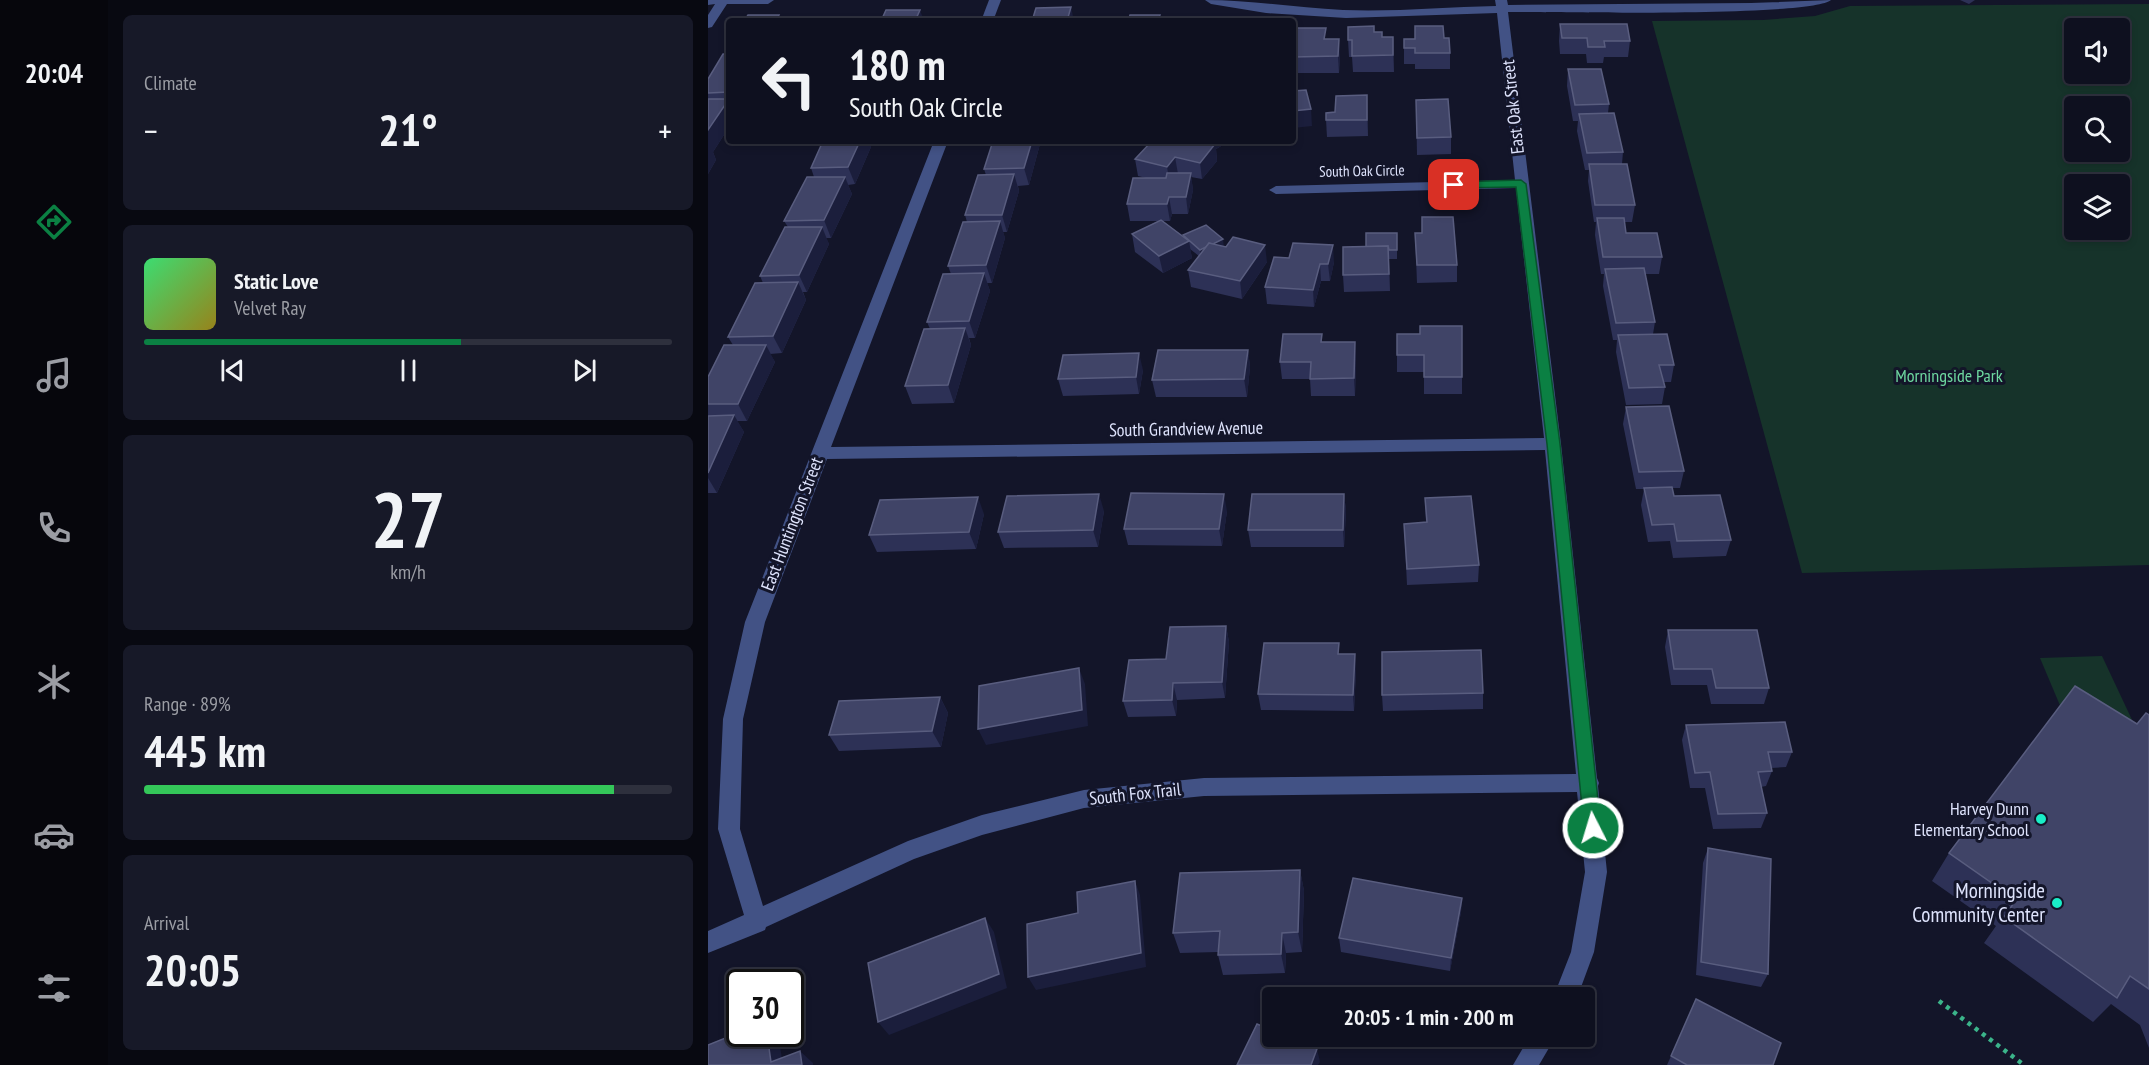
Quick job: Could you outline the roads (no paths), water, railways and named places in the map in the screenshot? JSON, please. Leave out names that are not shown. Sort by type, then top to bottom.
[{"type":"street","points":[[708,24],[724,0]]},
{"type":"street","points":[[708,1],[768,0]]},
{"type":"street","points":[[988,18],[995,0]]},
{"type":"street","points":[[1211,0],[1266,9],[1346,14],[1501,5],[1751,7],[1809,4],[1825,0]]},
{"type":"street","name":"East Oak Street","points":[[1501,5],[1553,444],[1589,783],[1596,872],[1589,927],[1577,973],[1570,987]]},
{"type":"street","name":"East Huntington Street","points":[[757,922],[729,829],[733,719],[754,622],[940,144]]},
{"type":"street","name":"South Oak Circle","points":[[1276,190],[1521,184]]},
{"type":"street","name":"South Grandview Avenue","points":[[820,453],[1553,444]]},
{"type":"street","name":"South Fox Trail","points":[[708,942],[757,922],[908,851],[982,825],[1084,799],[1204,787],[1589,783]]},
{"type":"street","points":[[1525,1065],[1537,1047]]},
{"type":"place","name":"Harvey Dunn Elementary School","points":[[2041,819]]},
{"type":"place","name":"Morningside Community Center","points":[[2057,903]]},
{"type":"park label","name":"Morningside Park","points":[[1949,376]]}]
